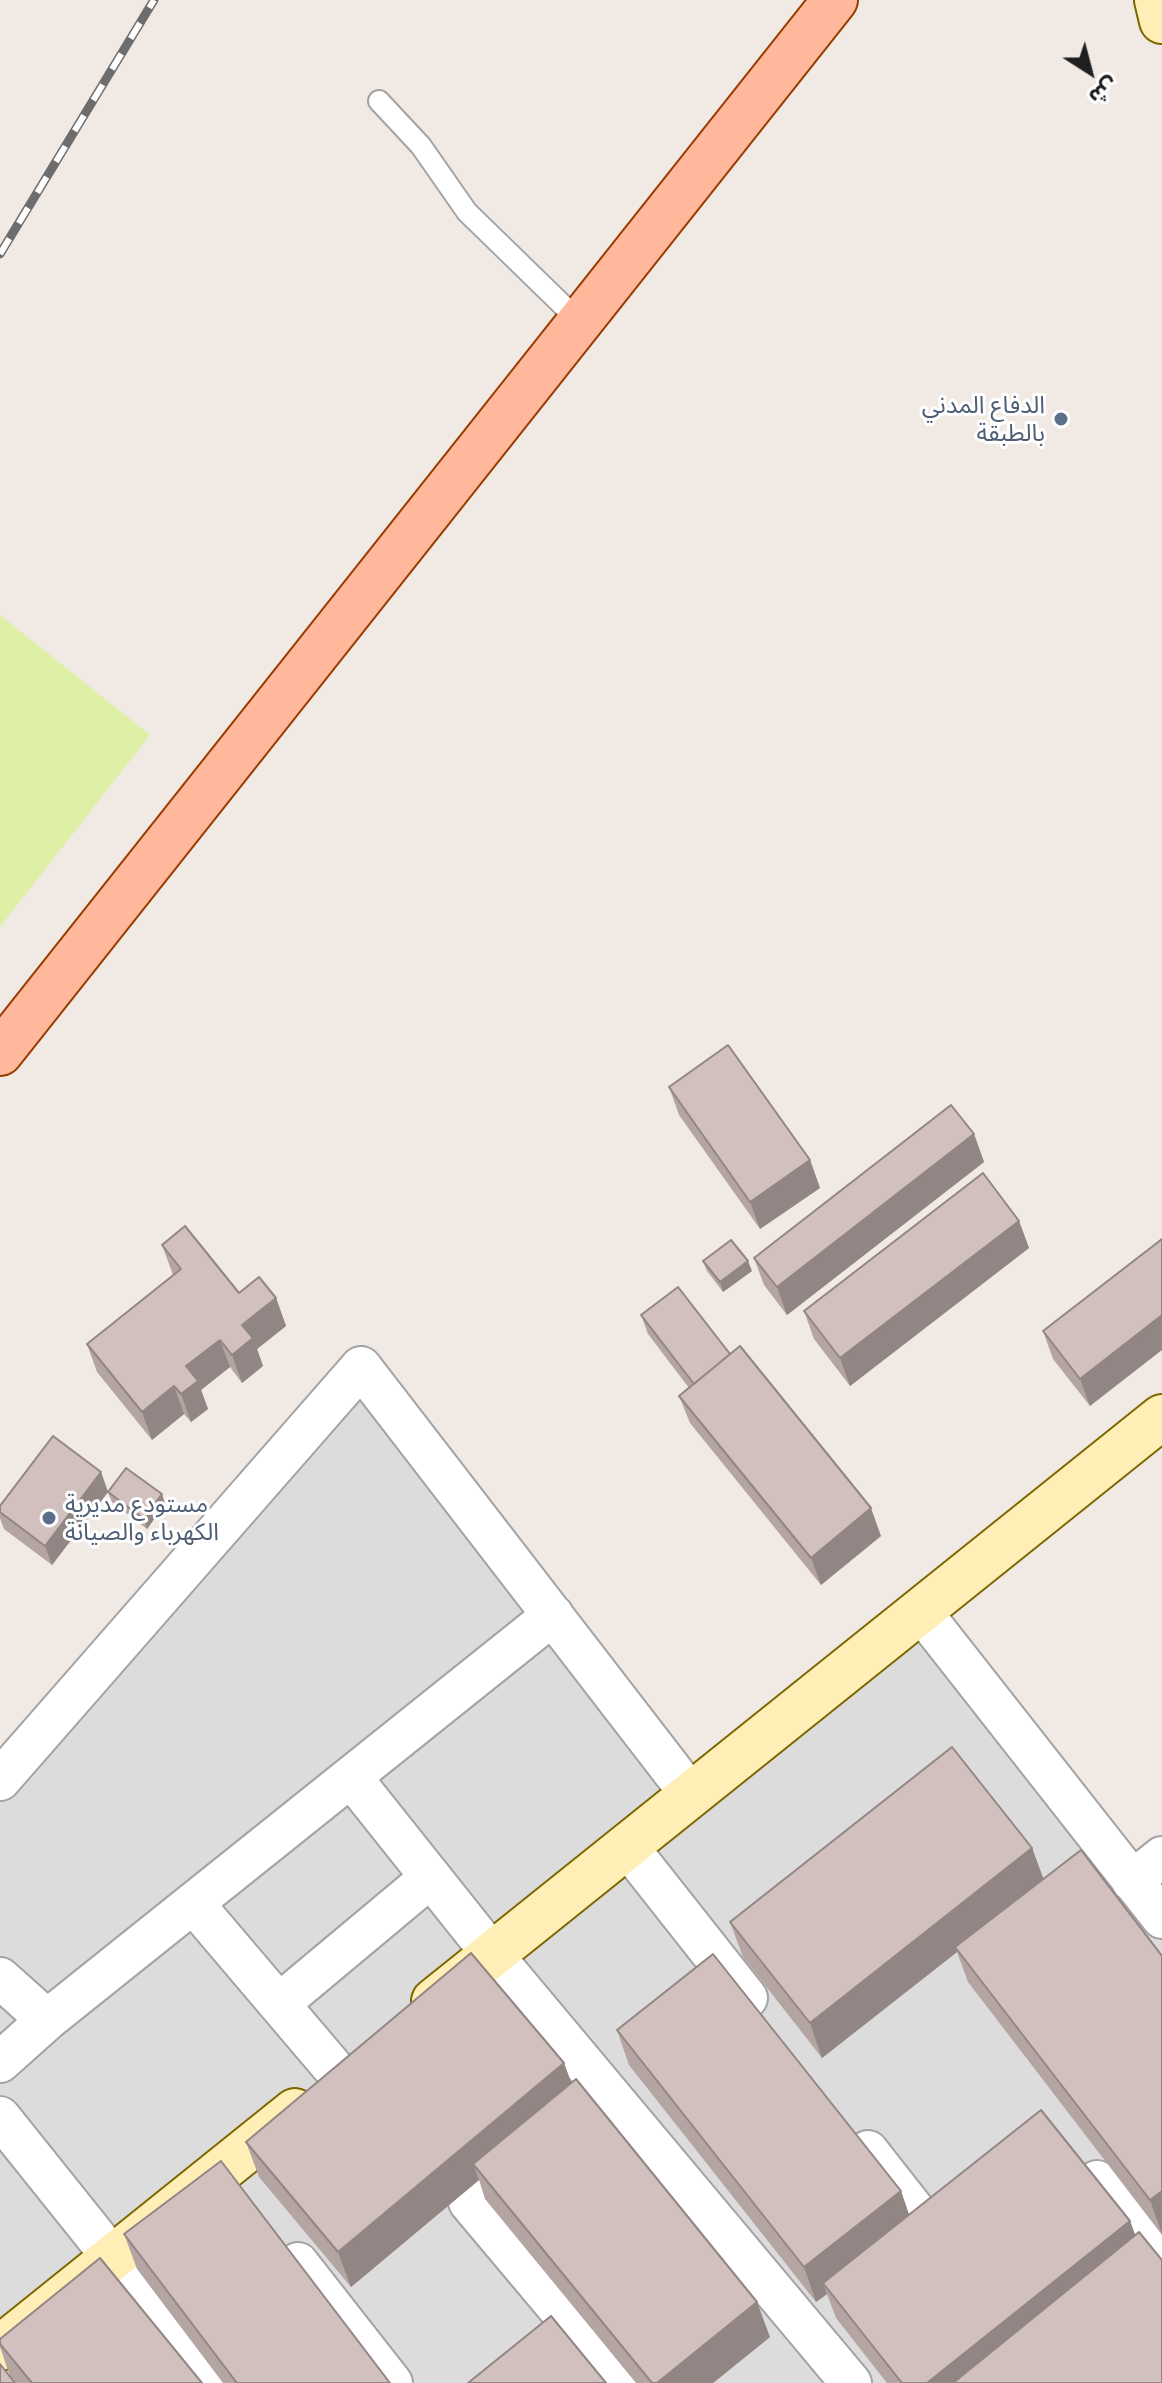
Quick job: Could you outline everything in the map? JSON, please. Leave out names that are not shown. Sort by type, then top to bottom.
[{"type":"main road","points":[[0,1053],[835,0]]},
{"type":"street","points":[[1157,0],[1162,21]]},
{"type":"street","points":[[0,1780],[361,1367],[691,1795]]},
{"type":"street","points":[[0,2348],[113,2257],[233,2181],[340,2076],[1162,1417]]},
{"type":"street","points":[[920,1610],[1147,1869],[1162,1918]]},
{"type":"street","points":[[0,2062],[47,2020],[553,1615]]},
{"type":"street","points":[[351,1777],[492,1954],[606,2089],[820,2320],[836,2378]]},
{"type":"street","points":[[627,1846],[774,2032]]},
{"type":"street","points":[[279,2004],[431,1877]]},
{"type":"street","points":[[193,1903],[340,2076]]},
{"type":"street","points":[[0,1978],[47,2020]]},
{"type":"street","points":[[606,2089],[469,2202],[621,2383]]},
{"type":"street","points":[[0,2117],[213,2383]]},
{"type":"street","points":[[842,2118],[918,2240],[964,2202]]},
{"type":"street","points":[[1074,2152],[1162,2262]]},
{"type":"street","points":[[271,2228],[392,2383]]},
{"type":"street","points":[[543,2356],[576,2330]]},
{"type":"lane","points":[[379,101],[421,146],[467,212],[580,322]]},
{"type":"shaded area","points":[[361,1367],[690,1794],[920,1610],[1132,1880],[1162,1856],[1162,2383],[0,2383],[0,1780]]},
{"type":"green space","points":[[0,615],[150,735],[0,927]]},
{"type":"building","points":[[728,1045],[810,1160],[750,1202],[669,1087]]},
{"type":"building","points":[[951,1105],[974,1134],[777,1287],[754,1258]]},
{"type":"building","points":[[983,1173],[1019,1221],[840,1358],[804,1311]]},
{"type":"building","points":[[185,1226],[239,1293],[259,1277],[276,1298],[242,1325],[253,1338],[232,1355],[220,1340],[186,1366],[198,1381],[181,1394],[174,1386],[142,1412],[87,1344],[181,1269],[162,1245]]},
{"type":"building","points":[[1162,1239],[1162,1315],[1080,1379],[1043,1331]]},
{"type":"building","points":[[731,1240],[748,1261],[720,1282],[703,1261]]},
{"type":"building","points":[[678,1287],[730,1354],[694,1384],[641,1315]]},
{"type":"building","points":[[740,1346],[871,1508],[811,1558],[679,1396]]},
{"type":"building","points":[[53,1436],[101,1472],[45,1546],[0,1512],[0,1506]]},
{"type":"building","points":[[126,1468],[162,1494],[144,1519],[108,1492]]},
{"type":"building","points":[[952,1747],[1032,1848],[810,2023],[730,1922]]},
{"type":"building","points":[[1081,1850],[1162,1956],[1162,2191],[1150,2200],[955,1947]]},
{"type":"building","points":[[471,1953],[564,2063],[338,2252],[246,2142]]},
{"type":"building","points":[[713,1954],[901,2191],[804,2267],[617,2030]]},
{"type":"building","points":[[576,2079],[757,2302],[657,2383],[652,2383],[473,2164]]},
{"type":"building","points":[[1041,2110],[1130,2221],[927,2383],[902,2383],[823,2283]]},
{"type":"building","points":[[221,2161],[390,2383],[237,2383],[124,2234]]},
{"type":"building","points":[[1139,2232],[1162,2260],[1162,2383],[953,2383]]},
{"type":"building","points":[[100,2258],[202,2383],[32,2383],[0,2344],[0,2339]]},
{"type":"building","points":[[551,2316],[606,2383],[468,2383]]},
{"type":"building","points":[[0,2364],[15,2383],[0,2383]]},
{"type":"railway","points":[[0,254],[154,0]]},
{"type":"place","name":"الدفاع المدني بالطبقة","points":[[1061,419]]},
{"type":"place","name":"مستودع مديرية الكهرباء والصيانة","points":[[49,1518]]}]
